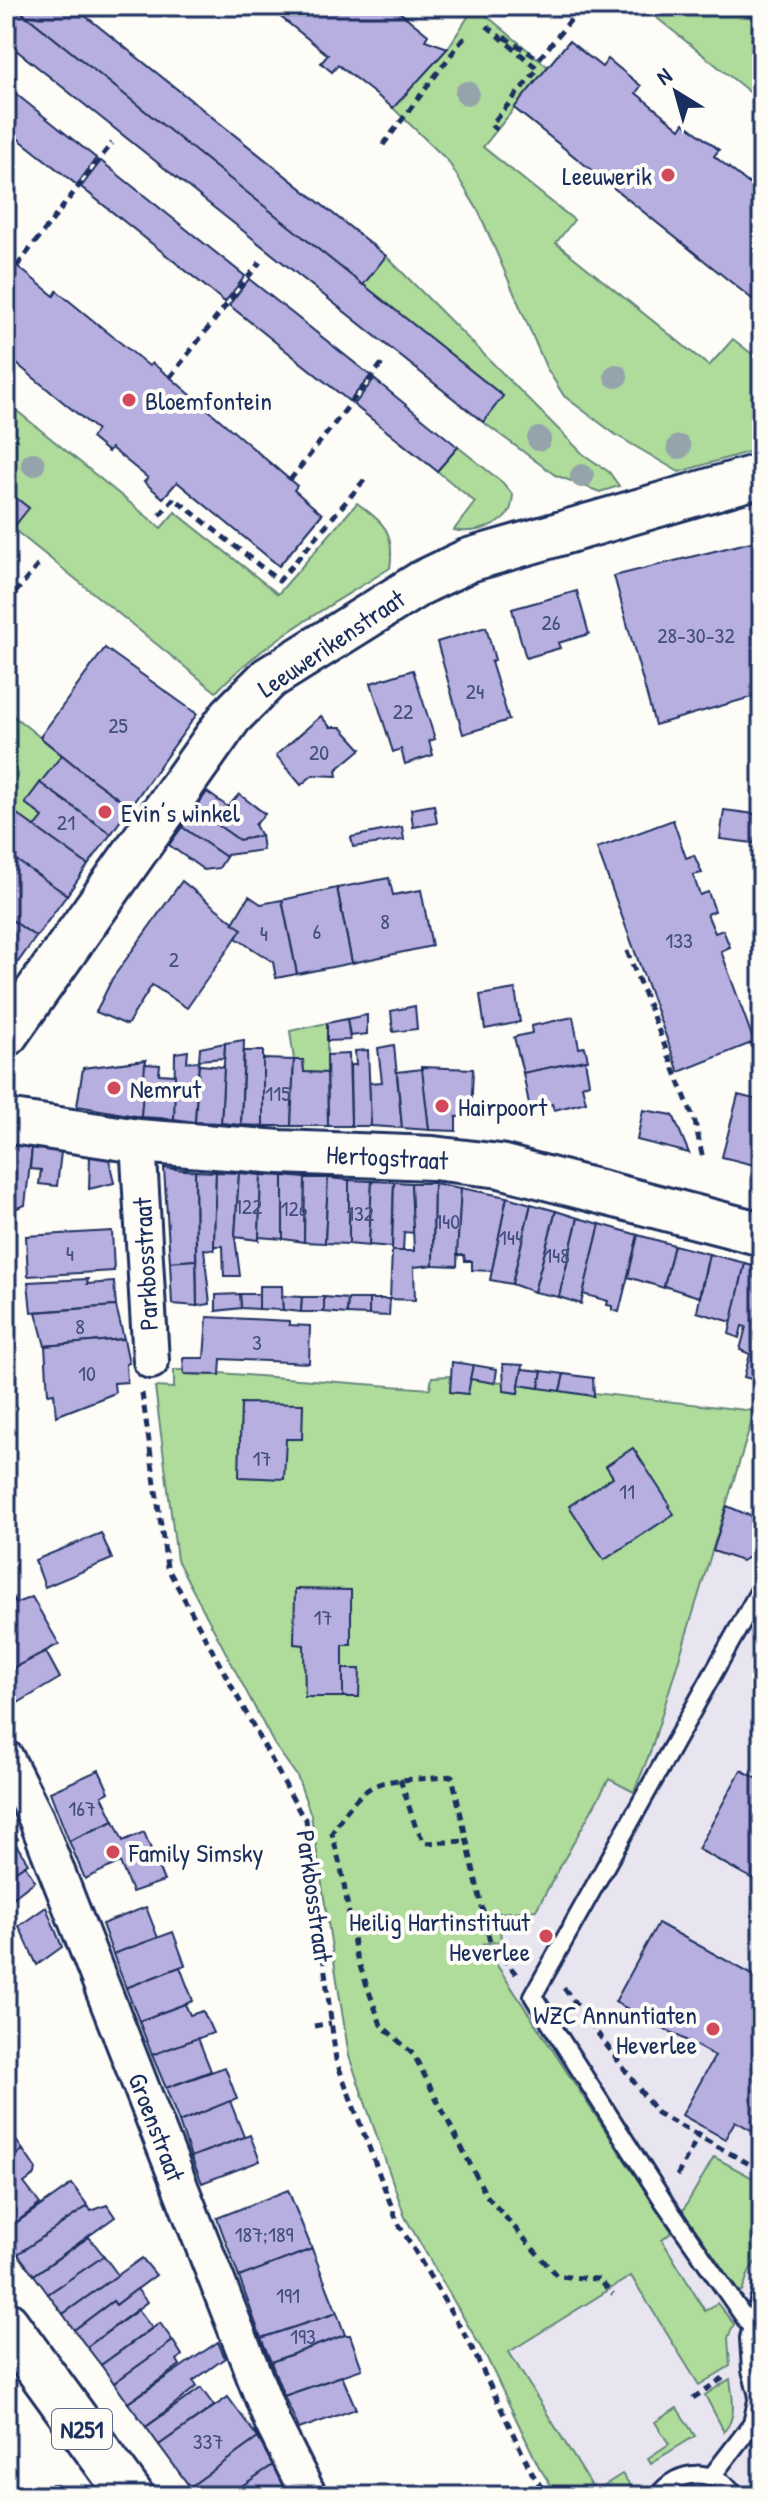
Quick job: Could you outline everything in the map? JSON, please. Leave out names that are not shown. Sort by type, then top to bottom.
[{"type":"main road","name":"N251","points":[[6,2324],[131,2496]]},
{"type":"street","name":"Leeuwerikenstraat","points":[[6,1035],[231,716],[269,678],[421,583],[469,560],[762,475]]},
{"type":"street","name":"Hertogstraat","points":[[6,1121],[138,1141],[280,1152],[433,1158],[500,1166],[762,1234]]},
{"type":"street","name":"Parkbosstraat","points":[[138,1141],[151,1361]]},
{"type":"street","name":"Groenstraat","points":[[6,1758],[36,1818],[273,2424],[309,2496]]},
{"type":"lane","points":[[751,2327],[664,2202],[533,1996],[762,1586]]},
{"type":"lane","points":[[712,2476],[752,2424],[758,2396],[749,2338],[762,2290]]},
{"type":"lane","points":[[658,2496],[670,2483],[683,2476],[697,2474],[712,2476],[725,2484],[735,2496]]},
{"type":"path","points":[[497,130],[491,125],[538,69],[487,26],[539,59],[573,17]]},
{"type":"path","points":[[383,145],[463,39],[457,35]]},
{"type":"path","points":[[17,266],[112,143]]},
{"type":"path","points":[[170,377],[260,262]]},
{"type":"path","points":[[290,480],[384,361]]},
{"type":"path","points":[[160,515],[174,498],[279,581],[366,478]]},
{"type":"path","points":[[6,604],[39,564]]},
{"type":"path","points":[[627,951],[695,1122],[703,1159]]},
{"type":"path","name":"Parkbosstraat","points":[[151,1361],[141,1388],[167,1567],[306,1819],[336,2060],[397,2221],[470,2344],[532,2473],[547,2496]]},
{"type":"path","points":[[533,1996],[490,1942],[452,1776],[380,1782],[361,1793],[347,1808],[332,1833],[356,1955],[381,2025],[414,2055],[471,2171],[506,2222],[557,2276],[598,2279],[613,2294]]},
{"type":"path","points":[[400,1779],[416,1828],[425,1843],[467,1841]]},
{"type":"path","points":[[549,1968],[657,2113],[762,2171]]},
{"type":"path","points":[[314,2026],[331,2023]]},
{"type":"path","points":[[664,2202],[703,2127]]},
{"type":"path","points":[[693,2398],[750,2360]]},
{"type":"shaded area","name":"Heilig Hartinstituut Heverlee","points":[[727,1506],[762,1521],[762,2496],[558,2496],[539,2467],[487,2358],[405,2217],[349,2056],[311,1815],[297,1776],[274,1744],[651,1750]]},
{"type":"green space","points":[[475,6],[548,67],[483,147],[574,220],[556,243],[709,366],[733,339],[762,362],[762,448],[679,472],[616,435],[564,396],[546,367],[479,212],[448,161],[393,108],[448,48]]},
{"type":"green space","points":[[642,6],[762,6],[762,102]]},
{"type":"green space","points":[[386,256],[583,454],[609,472],[619,486],[600,492],[555,475],[483,422],[503,396],[363,285]]},
{"type":"green space","points":[[6,402],[161,528],[175,512],[278,594],[357,503],[386,530],[391,546],[390,568],[277,640],[216,692],[6,523]]},
{"type":"green space","points":[[458,447],[503,483],[513,495],[508,514],[490,526],[454,530],[475,502],[437,471]]},
{"type":"green space","points":[[6,710],[62,755],[26,803],[43,817],[35,827],[10,809],[6,814]]},
{"type":"green space","points":[[327,1023],[327,1073],[304,1072],[303,1060],[294,1060],[290,1031]]},
{"type":"green space","points":[[174,1370],[183,1370],[184,1374],[220,1373],[430,1389],[432,1377],[451,1376],[450,1392],[467,1394],[470,1379],[503,1382],[504,1391],[518,1393],[519,1385],[593,1396],[594,1393],[755,1411],[651,1750],[634,1792],[609,1779],[536,1910],[499,1913],[501,1941],[483,1944],[672,2232],[662,2240],[705,2311],[717,2303],[734,2324],[728,2338],[730,2366],[699,2385],[631,2276],[509,2352],[595,2491],[622,2474],[633,2489],[627,2496],[558,2496],[539,2467],[487,2358],[405,2217],[349,2056],[311,1815],[297,1776],[274,1744],[177,1560],[155,1387],[174,1388]]},
{"type":"green space","points":[[714,2157],[762,2183],[762,2253],[750,2270],[742,2291],[734,2293],[681,2214]]},
{"type":"green space","points":[[730,2379],[733,2413],[724,2431],[705,2395]]},
{"type":"green space","points":[[677,2408],[695,2436],[651,2463],[648,2458],[669,2444],[655,2422]]},
{"type":"building","points":[[6,6],[14,6],[503,396],[483,422],[6,42]]},
{"type":"building","points":[[14,6],[73,6],[386,256],[363,285]]},
{"type":"building","points":[[267,6],[392,6],[428,35],[425,40],[448,48],[393,108],[338,65],[332,72],[321,63],[328,55]]},
{"type":"building","name":"Leeuwerik","points":[[569,41],[602,67],[608,59],[641,86],[636,93],[680,129],[684,123],[719,150],[714,156],[762,194],[762,307],[514,108]]},
{"type":"building","points":[[6,86],[96,158],[77,185],[6,129]]},
{"type":"building","points":[[101,161],[245,276],[225,302],[81,187]]},
{"type":"building","name":"Bloemfontein","points":[[6,257],[54,296],[57,291],[149,366],[152,363],[170,377],[297,486],[294,490],[322,514],[279,566],[177,482],[163,498],[144,482],[148,478],[111,448],[108,452],[91,438],[97,430],[6,355],[10,351],[6,347]]},
{"type":"building","points":[[249,279],[371,376],[349,401],[229,305]]},
{"type":"building","points":[[374,379],[458,447],[437,471],[354,405]]},
{"type":"building","points":[[6,490],[29,508],[13,528],[6,522]]},
{"type":"building","points":[[755,541],[762,566],[762,694],[655,725],[614,576]]},
{"type":"building","points":[[577,591],[589,634],[558,643],[560,648],[526,658],[512,609]]},
{"type":"building","points":[[486,627],[495,660],[491,662],[509,720],[463,734],[437,642]]},
{"type":"building","points":[[105,648],[197,714],[130,807],[40,737]]},
{"type":"building","points":[[413,670],[435,739],[429,741],[433,755],[405,764],[401,749],[393,752],[371,683]]},
{"type":"building","points":[[321,716],[330,727],[341,727],[361,749],[336,770],[337,776],[313,775],[301,785],[276,755]]},
{"type":"building","points":[[62,755],[130,807],[111,834],[40,783]]},
{"type":"building","points":[[40,783],[111,834],[88,865],[35,827],[43,817],[25,803]]},
{"type":"building","points":[[207,792],[228,807],[239,794],[265,814],[255,825],[261,836],[239,840],[195,809]]},
{"type":"building","points":[[434,805],[437,823],[413,827],[411,809]]},
{"type":"building","points":[[10,809],[88,865],[67,895],[6,854],[6,815]]},
{"type":"building","points":[[195,809],[239,840],[261,836],[263,850],[226,857],[182,827]]},
{"type":"building","points":[[724,810],[762,815],[762,844],[720,839]]},
{"type":"building","points":[[673,820],[686,858],[694,855],[702,873],[693,875],[700,895],[708,892],[715,911],[707,914],[715,933],[723,930],[730,947],[721,951],[754,1042],[679,1072],[597,848]]},
{"type":"building","points":[[182,827],[226,857],[219,868],[204,870],[169,845]]},
{"type":"building","points":[[402,827],[404,840],[353,847],[351,837]]},
{"type":"building","points":[[16,860],[67,895],[36,937],[6,916],[6,875]]},
{"type":"building","points":[[389,878],[393,895],[421,890],[432,946],[352,963],[337,888]]},
{"type":"building","points":[[182,881],[242,929],[187,1008],[152,985],[127,1025],[96,1012],[112,979]]},
{"type":"building","points":[[337,888],[352,963],[297,974],[282,900]]},
{"type":"building","points":[[249,896],[261,904],[282,900],[297,974],[276,978],[273,962],[236,938],[242,929],[233,923]]},
{"type":"building","points":[[6,916],[36,937],[13,969],[6,964]]},
{"type":"building","points":[[515,989],[520,1022],[485,1029],[480,995]]},
{"type":"building","points":[[415,1006],[417,1029],[393,1032],[391,1011]]},
{"type":"building","points":[[367,1015],[367,1034],[350,1036],[347,1019]]},
{"type":"building","points":[[573,1017],[579,1048],[585,1047],[588,1060],[523,1073],[514,1037],[532,1033],[531,1026]]},
{"type":"building","points":[[347,1019],[350,1040],[327,1041],[327,1023]]},
{"type":"building","points":[[244,1040],[241,1125],[221,1123],[225,1043]]},
{"type":"building","points":[[225,1043],[224,1058],[199,1060],[200,1048]]},
{"type":"building","points":[[394,1045],[402,1128],[371,1126],[369,1083],[382,1082],[378,1048]]},
{"type":"building","points":[[368,1050],[371,1126],[351,1126],[350,1065],[356,1065],[355,1051]]},
{"type":"building","points":[[188,1051],[187,1062],[199,1061],[195,1122],[174,1119],[175,1053]]},
{"type":"building","points":[[244,1051],[263,1051],[263,1126],[241,1125]]},
{"type":"building","points":[[349,1054],[351,1126],[328,1126],[327,1055]]},
{"type":"building","points":[[263,1059],[294,1060],[291,1126],[263,1126]]},
{"type":"building","points":[[146,1060],[141,1117],[77,1106],[83,1068]]},
{"type":"building","points":[[294,1060],[303,1060],[304,1072],[327,1073],[328,1126],[291,1126]]},
{"type":"building","points":[[585,1060],[589,1083],[582,1086],[586,1102],[554,1110],[552,1104],[530,1109],[523,1073]]},
{"type":"building","points":[[145,1064],[160,1065],[159,1074],[175,1075],[174,1119],[141,1117]]},
{"type":"building","points":[[199,1065],[224,1067],[221,1123],[195,1122]]},
{"type":"building","points":[[421,1067],[473,1069],[471,1116],[456,1117],[456,1131],[429,1130]]},
{"type":"building","points":[[422,1069],[429,1130],[402,1128],[397,1072]]},
{"type":"building","points":[[738,1095],[762,1101],[762,1167],[722,1157]]},
{"type":"building","points":[[643,1110],[673,1115],[689,1153],[637,1140]]},
{"type":"building","points":[[6,1144],[32,1148],[25,1205],[6,1212]]},
{"type":"building","points":[[32,1148],[61,1152],[57,1186],[39,1184],[41,1170],[30,1169]]},
{"type":"building","points":[[90,1156],[109,1159],[114,1183],[89,1189]]},
{"type":"building","points":[[164,1168],[195,1171],[196,1260],[170,1262]]},
{"type":"building","points":[[195,1171],[216,1172],[214,1250],[204,1249],[210,1304],[197,1306]]},
{"type":"building","points":[[216,1172],[239,1173],[235,1237],[240,1276],[224,1276],[223,1246],[214,1246]]},
{"type":"building","points":[[239,1173],[261,1175],[259,1240],[235,1237]]},
{"type":"building","points":[[261,1175],[283,1176],[283,1239],[259,1237]]},
{"type":"building","points":[[283,1176],[305,1178],[304,1242],[283,1239]]},
{"type":"building","points":[[305,1178],[328,1178],[325,1243],[304,1242]]},
{"type":"building","points":[[328,1178],[349,1180],[349,1244],[325,1243]]},
{"type":"building","points":[[349,1180],[372,1181],[369,1246],[349,1244]]},
{"type":"building","points":[[372,1181],[394,1182],[392,1247],[369,1245]]},
{"type":"building","points":[[394,1182],[411,1183],[414,1233],[404,1232],[403,1251],[392,1251]]},
{"type":"building","points":[[411,1183],[434,1183],[433,1265],[414,1267],[415,1300],[390,1299],[392,1251],[414,1251]]},
{"type":"building","points":[[434,1183],[461,1188],[457,1266],[433,1265]]},
{"type":"building","points":[[461,1188],[507,1197],[492,1271],[472,1270],[472,1261],[465,1261],[464,1255],[457,1255]]},
{"type":"building","points":[[507,1197],[531,1204],[512,1284],[490,1280]]},
{"type":"building","points":[[531,1204],[556,1211],[534,1292],[512,1284]]},
{"type":"building","points":[[556,1211],[578,1218],[559,1297],[534,1292]]},
{"type":"building","points":[[578,1218],[600,1224],[581,1304],[559,1297]]},
{"type":"building","points":[[600,1224],[638,1235],[619,1312],[607,1305],[608,1301],[583,1294]]},
{"type":"building","points":[[112,1231],[114,1271],[28,1276],[26,1236]]},
{"type":"building","points":[[638,1235],[674,1245],[664,1288],[628,1277]]},
{"type":"building","points":[[674,1245],[709,1254],[699,1297],[664,1286]]},
{"type":"building","points":[[709,1254],[745,1263],[732,1322],[697,1312]]},
{"type":"building","points":[[196,1260],[197,1306],[172,1304],[170,1262]]},
{"type":"building","points":[[745,1263],[762,1268],[762,1382],[744,1377],[750,1354],[740,1350],[746,1327],[742,1326],[739,1338],[729,1334]]},
{"type":"building","points":[[88,1279],[87,1284],[114,1282],[116,1306],[31,1312],[28,1282]]},
{"type":"building","points":[[259,1286],[282,1286],[283,1310],[259,1309]]},
{"type":"building","points":[[240,1294],[259,1294],[259,1309],[241,1308]]},
{"type":"building","points":[[240,1294],[241,1308],[216,1311],[216,1295]]},
{"type":"building","points":[[282,1296],[302,1297],[301,1312],[283,1310]]},
{"type":"building","points":[[302,1297],[324,1297],[324,1312],[301,1312]]},
{"type":"building","points":[[324,1297],[348,1299],[347,1314],[324,1312]]},
{"type":"building","points":[[348,1299],[369,1299],[369,1315],[347,1314]]},
{"type":"building","points":[[369,1299],[390,1299],[389,1316],[369,1315]]},
{"type":"building","points":[[116,1306],[124,1339],[45,1346],[36,1312]]},
{"type":"building","points":[[207,1317],[289,1321],[289,1325],[310,1326],[309,1363],[221,1359],[220,1375],[184,1374],[183,1358],[204,1358]]},
{"type":"building","points":[[124,1339],[129,1363],[126,1364],[127,1382],[114,1383],[115,1393],[56,1416],[54,1393],[48,1394],[45,1346]]},
{"type":"building","points":[[452,1362],[473,1365],[468,1394],[450,1392]]},
{"type":"building","points":[[503,1364],[523,1365],[518,1393],[504,1391]]},
{"type":"building","points":[[473,1365],[497,1369],[495,1383],[470,1379]]},
{"type":"building","points":[[522,1369],[542,1371],[539,1388],[519,1385]]},
{"type":"building","points":[[542,1371],[564,1374],[560,1391],[539,1388]]},
{"type":"building","points":[[564,1374],[593,1378],[594,1396],[560,1391]]},
{"type":"building","points":[[241,1403],[303,1404],[302,1439],[286,1439],[284,1479],[239,1477]]},
{"type":"building","points":[[633,1448],[674,1514],[604,1560],[569,1506],[613,1477],[606,1466]]},
{"type":"building","points":[[9,1499],[15,1512],[6,1517],[6,1500]]},
{"type":"building","points":[[727,1506],[762,1521],[754,1553],[742,1561],[713,1551]]},
{"type":"building","points":[[101,1533],[112,1559],[45,1587],[35,1560]]},
{"type":"building","points":[[6,1586],[16,1603],[32,1597],[59,1644],[6,1672]]},
{"type":"building","points":[[295,1589],[351,1590],[351,1645],[343,1645],[343,1697],[305,1697],[304,1645],[294,1644]]},
{"type":"building","points":[[46,1652],[60,1678],[6,1710],[6,1672]]},
{"type":"building","points":[[343,1669],[360,1669],[359,1697],[343,1697]]},
{"type":"building","points":[[99,1770],[109,1792],[102,1796],[114,1821],[69,1841],[50,1792]]},
{"type":"building","points":[[741,1770],[762,1781],[762,1884],[698,1849]]},
{"type":"building","name":"Family Simsky","points":[[114,1821],[123,1841],[144,1832],[164,1881],[132,1892],[120,1862],[85,1879],[69,1841]]},
{"type":"building","points":[[10,1829],[18,1839],[6,1848],[6,1832]]},
{"type":"building","points":[[17,1846],[28,1863],[6,1878],[6,1854]]},
{"type":"building","points":[[25,1865],[35,1881],[10,1900],[6,1895],[6,1878]]},
{"type":"building","points":[[46,1907],[62,1947],[37,1965],[19,1926]]},
{"type":"building","points":[[146,1907],[158,1938],[113,1954],[102,1924]]},
{"type":"building","name":"WZC Annuntiaten Heverlee","points":[[658,1923],[758,1978],[762,1971],[762,2136],[735,2121],[725,2139],[682,2115],[715,2056],[615,2002]]},
{"type":"building","points":[[173,1932],[185,1965],[126,1988],[113,1954]]},
{"type":"building","points":[[180,1967],[193,2001],[139,2021],[126,1988]]},
{"type":"building","points":[[185,2004],[190,2015],[203,2011],[213,2033],[152,2055],[139,2021]]},
{"type":"building","points":[[198,2038],[211,2071],[166,2088],[152,2055]]},
{"type":"building","points":[[225,2067],[237,2099],[179,2122],[166,2088]]},
{"type":"building","points":[[230,2101],[244,2137],[191,2157],[179,2122]]},
{"type":"building","points":[[6,2127],[23,2150],[6,2162]]},
{"type":"building","points":[[250,2135],[260,2161],[202,2183],[191,2157]]},
{"type":"building","points":[[23,2150],[36,2169],[35,2175],[24,2183],[40,2204],[6,2230],[6,2162]]},
{"type":"building","points":[[72,2184],[88,2206],[18,2254],[6,2237],[6,2230]]},
{"type":"building","points":[[288,2190],[312,2249],[239,2277],[217,2218]]},
{"type":"building","points":[[107,2205],[115,2217],[34,2275],[18,2254],[88,2206],[91,2211]]},
{"type":"building","points":[[89,2237],[104,2256],[48,2294],[34,2275]]},
{"type":"building","points":[[312,2249],[337,2313],[261,2338],[239,2277]]},
{"type":"building","points":[[104,2256],[118,2275],[63,2314],[48,2294]]},
{"type":"building","points":[[142,2258],[156,2275],[116,2305],[113,2301],[74,2330],[63,2314]]},
{"type":"building","points":[[137,2289],[147,2302],[87,2347],[74,2330],[113,2301],[116,2305]]},
{"type":"building","points":[[138,2310],[152,2328],[101,2365],[87,2347]]},
{"type":"building","points":[[337,2313],[345,2335],[271,2362],[261,2338]]},
{"type":"building","points":[[160,2323],[173,2341],[114,2383],[101,2365]]},
{"type":"building","points":[[350,2335],[362,2369],[284,2396],[271,2362]]},
{"type":"building","points":[[173,2341],[182,2355],[177,2360],[180,2365],[128,2403],[114,2383]]},
{"type":"building","points":[[218,2342],[225,2358],[193,2381],[197,2386],[146,2427],[128,2403]]},
{"type":"building","points":[[342,2376],[356,2409],[299,2429],[284,2396]]},
{"type":"building","points":[[201,2388],[214,2406],[159,2445],[146,2427]]},
{"type":"building","points":[[228,2397],[258,2438],[190,2487],[159,2445]]},
{"type":"building","points":[[258,2438],[273,2465],[227,2496],[196,2496],[190,2487]]},
{"type":"building","points":[[273,2465],[291,2496],[227,2496]]},
{"type":"building","points":[[52,2484],[59,2486],[66,2496],[38,2496]]},
{"type":"place","name":"Leeuwerik","points":[[668,175]]},
{"type":"place","name":"Bloemfontein","points":[[129,400]]},
{"type":"place","name":"Evin’s winkel","points":[[105,812]]},
{"type":"place","name":"Nemrut","points":[[114,1088]]},
{"type":"place","name":"Hairpoort","points":[[442,1106]]},
{"type":"place","name":"Family Simsky","points":[[113,1852]]},
{"type":"place","name":"Heilig Hartinstituut Heverlee","points":[[546,1936]]},
{"type":"place","name":"WZC Annuntiaten Heverlee","points":[[713,2029]]}]
